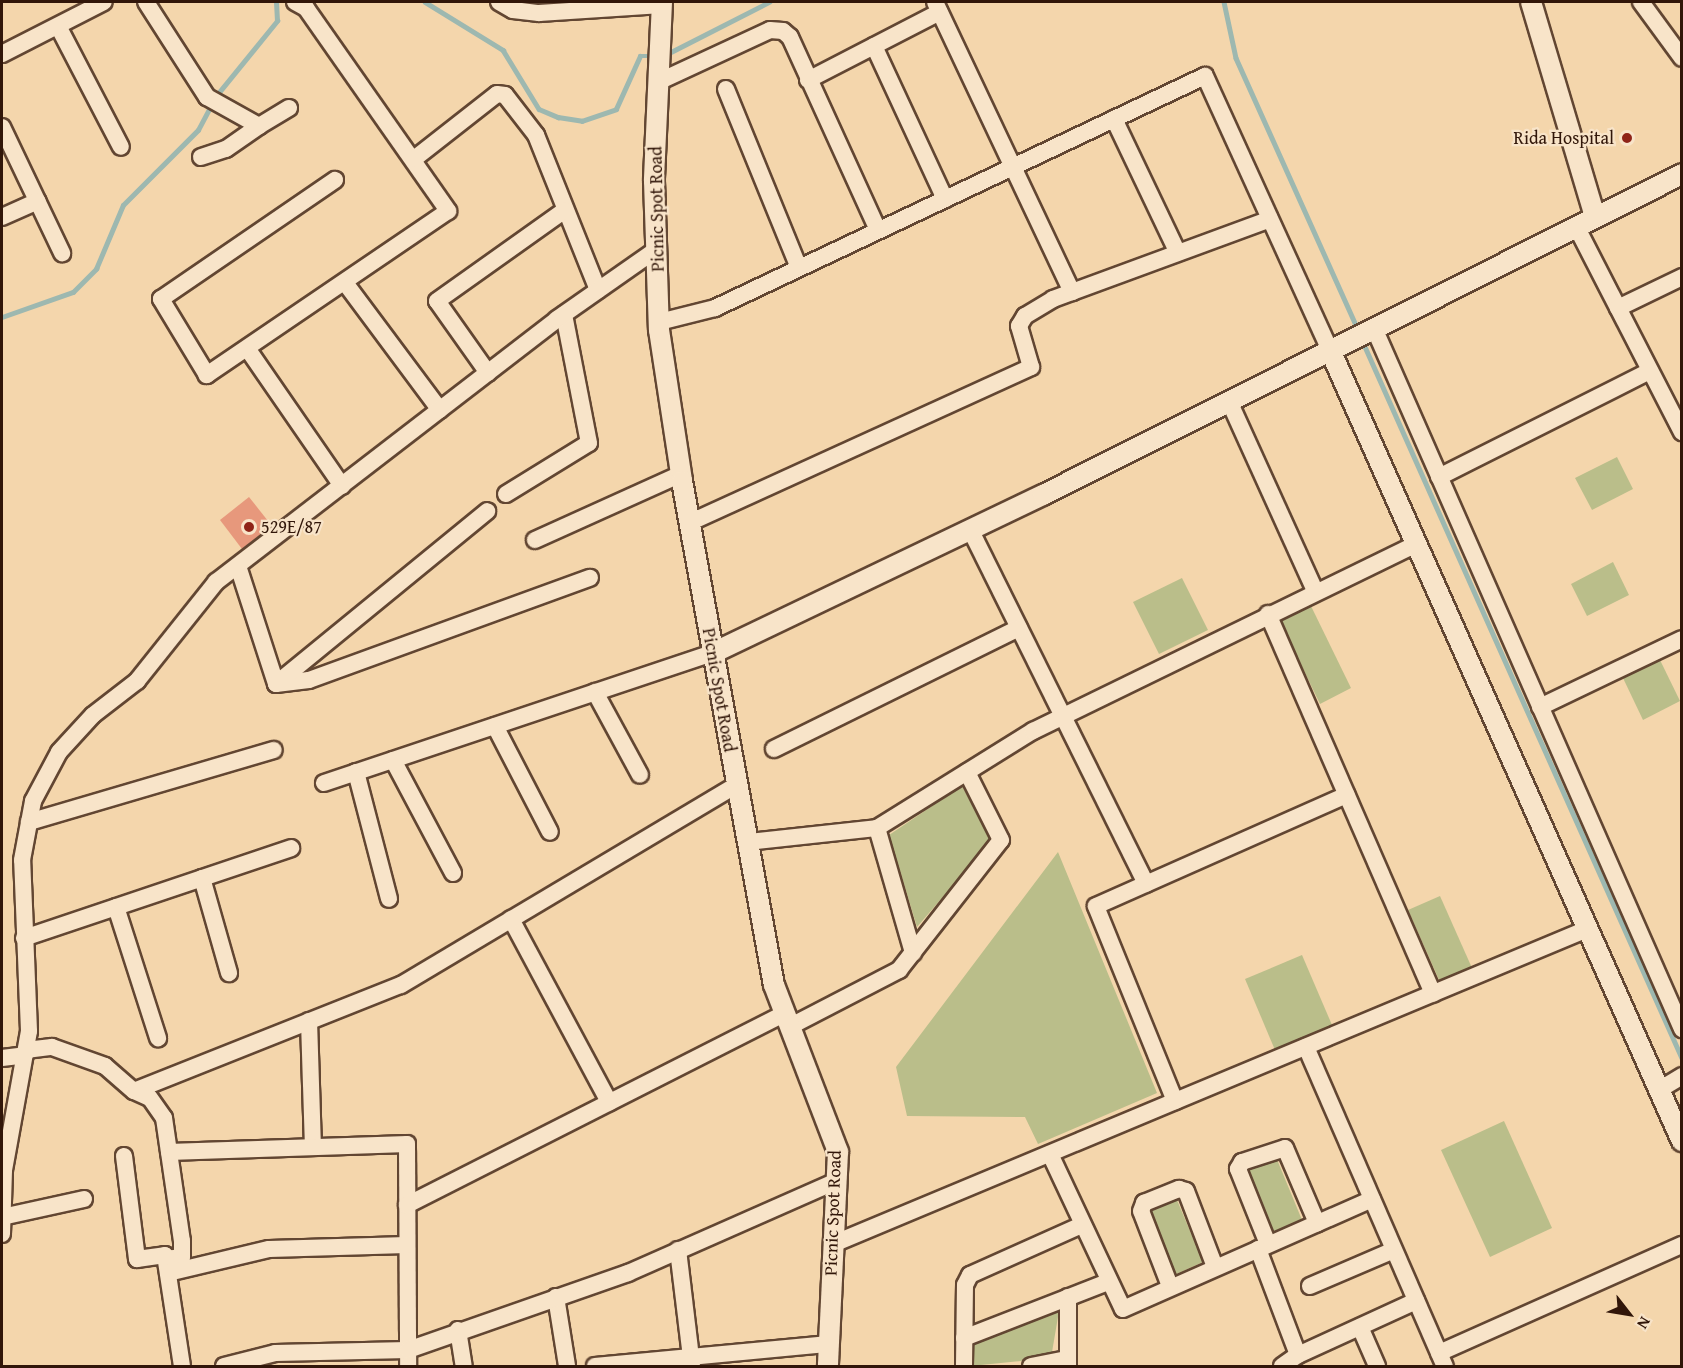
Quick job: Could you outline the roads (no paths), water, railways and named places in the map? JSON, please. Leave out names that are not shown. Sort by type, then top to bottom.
[{"type":"street","points":[[2,54],[104,2]]},
{"type":"street","points":[[146,2],[207,97],[259,126]]},
{"type":"street","points":[[499,2],[513,10],[539,13],[662,3]]},
{"type":"street","points":[[1531,2],[1595,217]]},
{"type":"street","points":[[1641,2],[1682,58]]},
{"type":"street","name":"Picnic Spot Road","points":[[662,3],[657,249],[659,322],[689,523],[774,986],[827,1113],[838,1152],[828,1366]]},
{"type":"street","points":[[305,4],[447,207],[446,214],[249,351],[207,375],[161,299],[335,180]]},
{"type":"street","points":[[808,80],[874,46],[938,7],[1072,292]]},
{"type":"street","points":[[58,27],[121,147]]},
{"type":"street","points":[[659,75],[776,29],[790,37],[878,230]]},
{"type":"street","points":[[874,46],[945,199]]},
{"type":"street","points":[[659,322],[714,308],[1205,76],[1330,350],[1682,1141]]},
{"type":"street","points":[[726,89],[799,268]]},
{"type":"street","points":[[414,159],[502,93],[536,135],[598,290]]},
{"type":"street","points":[[201,157],[226,149],[289,108]]},
{"type":"street","points":[[1114,119],[1178,253]]},
{"type":"street","points":[[2,127],[62,253]]},
{"type":"street","points":[[324,783],[713,653],[970,530],[1682,174]]},
{"type":"street","points":[[2,217],[38,201]]},
{"type":"street","points":[[488,373],[437,301],[565,210]]},
{"type":"street","points":[[689,523],[1031,367],[1019,326],[1025,316],[1072,292],[1270,219]]},
{"type":"street","points":[[1576,226],[1682,432]]},
{"type":"street","points":[[2,1234],[3,1170],[29,1031],[22,860],[33,801],[59,753],[93,715],[136,681],[188,613],[238,566],[564,314],[657,249]]},
{"type":"street","points":[[1618,308],[1682,277]]},
{"type":"street","points":[[346,284],[440,410]]},
{"type":"street","points":[[506,494],[589,443],[564,314]]},
{"type":"street","points":[[1364,333],[1439,477],[1682,1029]]},
{"type":"street","points":[[249,351],[342,486]]},
{"type":"street","points":[[1439,477],[1650,371]]},
{"type":"street","points":[[1229,401],[1315,591]]},
{"type":"street","points":[[535,540],[681,474]]},
{"type":"street","points":[[276,684],[486,511]]},
{"type":"street","points":[[970,530],[1146,884]]},
{"type":"street","points":[[748,842],[877,828],[1063,716],[1315,591],[1416,544]]},
{"type":"street","points":[[238,566],[276,684]]},
{"type":"street","points":[[276,684],[320,676],[590,578]]},
{"type":"street","points":[[1268,614],[1433,994]]},
{"type":"street","points":[[774,749],[1019,628]]},
{"type":"street","points":[[1540,707],[1682,639]]},
{"type":"street","points":[[595,692],[640,776]]},
{"type":"street","points":[[495,726],[550,831]]},
{"type":"street","points":[[29,822],[274,750]]},
{"type":"street","points":[[393,760],[453,873]]},
{"type":"street","points":[[356,772],[389,899]]},
{"type":"street","points":[[407,1205],[609,1102],[899,970],[1001,840],[967,772]]},
{"type":"street","points":[[134,1091],[401,984],[737,785]]},
{"type":"street","points":[[1175,1101],[1096,906],[1347,795]]},
{"type":"street","points":[[877,828],[913,953]]},
{"type":"street","points":[[24,938],[291,848]]},
{"type":"street","points":[[202,878],[229,973]]},
{"type":"street","points":[[116,907],[158,1038]]},
{"type":"street","points":[[511,919],[609,1102]]},
{"type":"street","points":[[833,1244],[1587,929]]},
{"type":"street","points":[[309,1021],[314,1146]]},
{"type":"street","points":[[2,1058],[52,1047],[105,1066],[134,1091],[150,1098],[164,1118],[182,1257],[167,1266]]},
{"type":"street","points":[[1305,1047],[1442,1360],[1682,1245]]},
{"type":"street","points":[[1659,1090],[1681,1076]]},
{"type":"street","points":[[169,1152],[407,1144],[408,1358]]},
{"type":"street","points":[[1298,1355],[1238,1169],[1242,1162],[1285,1148],[1317,1223]]},
{"type":"street","points":[[1050,1154],[1123,1310],[1170,1286],[1372,1199]]},
{"type":"street","points":[[124,1156],[138,1259],[165,1255],[182,1366]]},
{"type":"street","points":[[224,1366],[275,1353],[408,1358],[458,1330],[556,1297],[678,1250],[837,1181]]},
{"type":"street","points":[[1170,1286],[1141,1211],[1144,1203],[1179,1189],[1186,1191],[1215,1267]]},
{"type":"street","points":[[2,1217],[84,1199]]},
{"type":"street","points":[[964,1366],[965,1285],[970,1275],[1082,1225]]},
{"type":"street","points":[[167,1266],[269,1249],[407,1245]]},
{"type":"street","points":[[678,1250],[692,1361]]},
{"type":"street","points":[[1310,1286],[1394,1250]]},
{"type":"street","points":[[964,1338],[1108,1282]]},
{"type":"street","points":[[556,1297],[567,1366]]},
{"type":"street","points":[[1031,1366],[1067,1363],[1068,1297]]},
{"type":"street","points":[[1282,1366],[1298,1355],[1416,1301]]},
{"type":"street","points":[[1359,1327],[1377,1366]]},
{"type":"street","points":[[458,1330],[464,1366]]},
{"type":"street","points":[[595,1366],[692,1361],[829,1344]]},
{"type":"waterway","points":[[216,96],[277,21],[276,2]]},
{"type":"waterway","points":[[425,2],[503,50],[539,109],[558,117],[582,121],[616,109],[640,56],[654,56]]},
{"type":"waterway","points":[[665,55],[769,2]]},
{"type":"waterway","points":[[1224,2],[1236,58],[1359,332]]},
{"type":"waterway","points":[[2,317],[73,292],[96,269],[123,205],[198,130],[212,104]]},
{"type":"waterway","points":[[1362,340],[1682,1058]]},
{"type":"place","name":"Rida Hospital","points":[[1627,138]]},
{"type":"place","name":"529E/87","points":[[249,527]]}]
